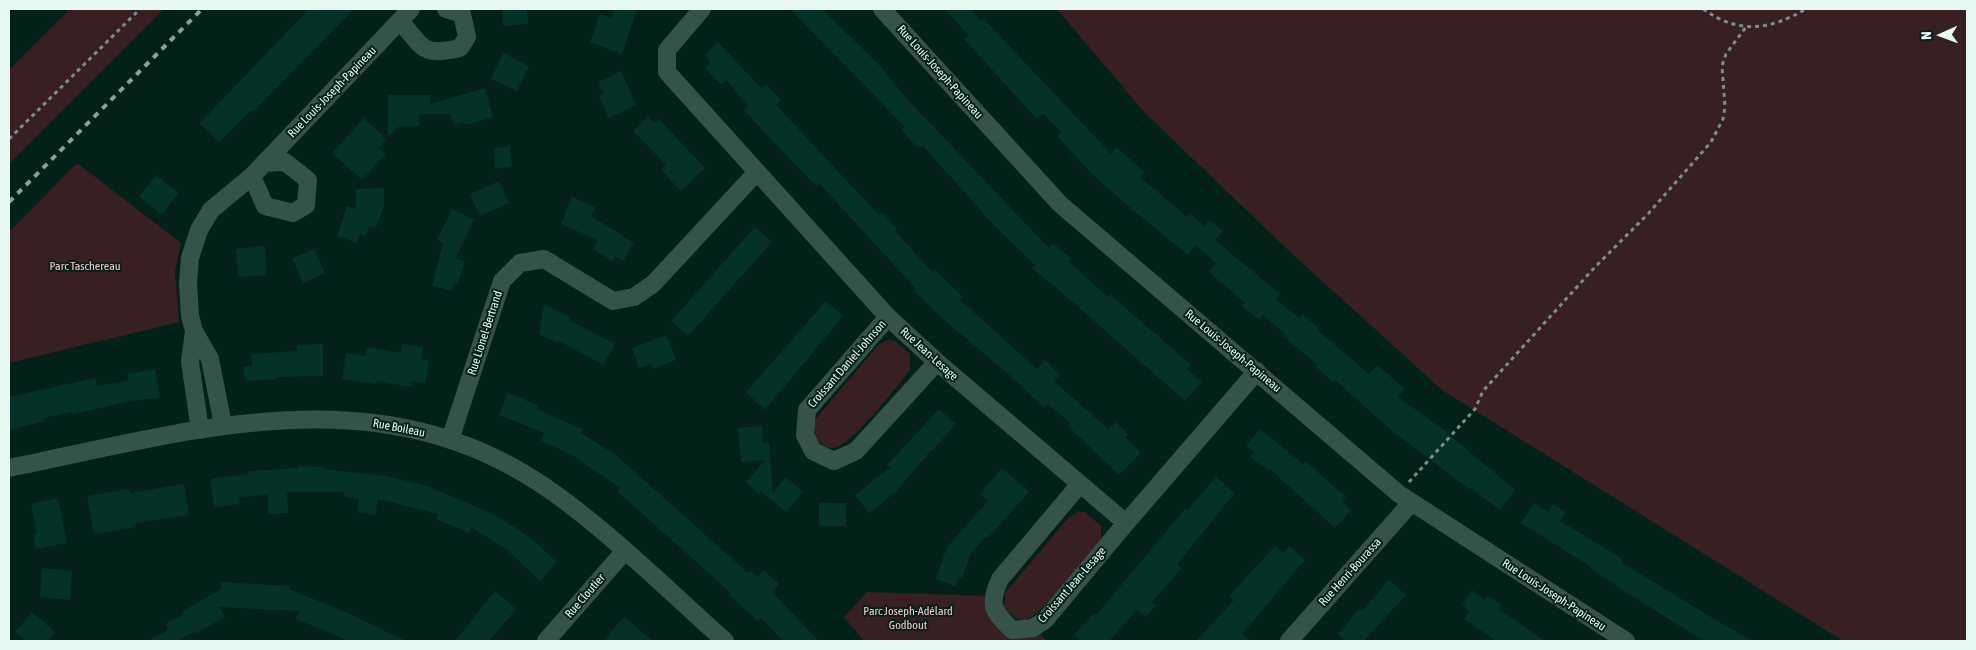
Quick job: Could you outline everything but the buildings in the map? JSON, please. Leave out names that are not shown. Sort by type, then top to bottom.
[{"type":"street","name":"Rue Louis-Joseph-Papineau","points":[[200,430],[190,362],[194,331],[188,283],[190,258],[199,230],[212,210],[252,176],[406,15],[424,48],[437,53],[460,48],[467,37],[462,14],[446,9]]},
{"type":"street","name":"Rue Jean-Lesage","points":[[702,9],[667,50],[668,72],[888,317],[936,362],[1126,523]]},
{"type":"street","name":"Rue Louis-Joseph-Papineau","points":[[882,9],[1060,204],[1411,503],[1626,641]]},
{"type":"street","points":[[252,176],[265,206],[294,214],[306,205],[308,180],[284,162],[264,162]]},
{"type":"street","name":"Rue Lionel-Bertrand","points":[[450,440],[502,281],[520,263],[544,259],[613,301],[634,297],[653,284],[757,172]]},
{"type":"street","name":"Croissant Daniel-Johnson","points":[[888,317],[807,410],[805,435],[813,451],[834,461],[856,451],[936,362]]},
{"type":"street","name":"Rue Louis-Joseph-Papineau","points":[[194,331],[210,359],[223,426]]},
{"type":"street","points":[[1126,523],[1257,371]]},
{"type":"street","name":"Rue Boileau","points":[[9,468],[223,426],[293,419],[343,418],[418,431],[450,440],[497,459],[553,493],[624,552],[725,641]]},
{"type":"street","name":"Croissant Jean-Lesage","points":[[1080,484],[1000,579],[992,596],[996,614],[1012,630],[1033,628],[1045,620],[1126,523]]},
{"type":"street","name":"Rue Henri-Bourassa","points":[[1289,641],[1411,503]]},
{"type":"street","name":"Rue Cloutier","points":[[546,641],[624,552]]},
{"type":"path","points":[[9,139],[140,9]]},
{"type":"path","points":[[1703,9],[1724,22],[1746,27],[1769,25],[1806,9]]},
{"type":"path","points":[[1412,479],[1475,409],[1483,391],[1595,267],[1648,214],[1711,142],[1721,124],[1725,107],[1722,66],[1726,54],[1746,27]]},
{"type":"green space","points":[[70,9],[164,9],[9,164],[9,70]]},
{"type":"green space","points":[[1057,9],[1967,9],[1967,641],[1843,641],[1442,390],[1290,252],[1144,112]]},
{"type":"green space","name":"Parc Taschereau","points":[[77,163],[181,243],[175,272],[179,322],[9,363],[9,232]]},
{"type":"green space","points":[[887,340],[895,341],[910,354],[910,370],[873,415],[851,438],[833,448],[824,446],[813,436],[814,421],[878,345]]},
{"type":"green space","points":[[1078,512],[1085,512],[1101,526],[1101,541],[1064,586],[1041,610],[1023,620],[1015,617],[1004,608],[1005,593],[1069,517]]},
{"type":"green space","name":"Parc Joseph-Adélard Godbout","points":[[867,592],[992,596],[996,614],[1033,628],[1047,641],[864,641],[844,617]]},
{"type":"railway","points":[[9,202],[202,9]]}]
